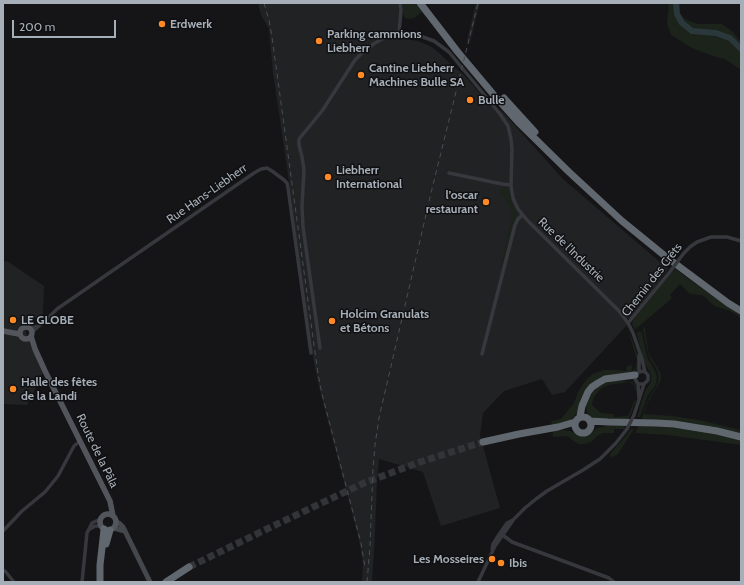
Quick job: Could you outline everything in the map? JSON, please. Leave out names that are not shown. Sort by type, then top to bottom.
[{"type":"highway","points":[[420,3],[469,66],[525,129],[569,172],[622,221],[665,256],[741,311]]},
{"type":"highway","points":[[426,3],[460,48],[496,90],[575,172],[664,249],[741,306]]},
{"type":"highway","points":[[525,129],[532,139],[564,171],[620,223],[668,263],[741,315]]},
{"type":"highway","points":[[583,422],[584,401],[592,387],[605,379],[637,378]]},
{"type":"highway","points":[[483,442],[583,422],[648,422],[674,424],[717,431],[741,437]]},
{"type":"highway","points":[[100,582],[100,565],[106,526]]},
{"type":"highway","points":[[103,582],[102,569],[106,526]]},
{"type":"highway","points":[[166,582],[189,567]]},
{"type":"main road","points":[[4,331],[20,331],[25,326],[30,334],[22,338],[20,331]]},
{"type":"main road","name":"Route de la Pâla","points":[[30,334],[35,349],[108,497],[114,519]]},
{"type":"main road","name":"Route de la Pâla","points":[[106,515],[108,497]]},
{"type":"main road","points":[[109,515],[114,519],[115,525],[106,526],[103,517],[109,515]]},
{"type":"street","points":[[320,348],[303,228],[302,201],[304,170],[299,139],[322,111],[362,52],[380,40],[399,34],[401,10],[400,3]]},
{"type":"street","name":"Rue de l'Industrie","points":[[399,34],[410,34],[423,37],[434,41],[446,49],[500,113],[508,126],[511,140],[511,185],[514,200],[518,209],[549,243],[615,306],[628,323]]},
{"type":"street","name":"Rue Hans-Liebherr","points":[[30,334],[57,309],[259,170],[267,168],[286,181],[288,186],[311,353]]},
{"type":"street","points":[[449,173],[511,185]]},
{"type":"street","points":[[482,354],[515,225],[522,215]]},
{"type":"street","name":"Chemin des Crêts","points":[[478,582],[501,534],[514,519],[547,491],[600,459],[627,429],[634,415],[644,384],[648,378],[636,340],[628,323],[690,246],[711,237],[727,237],[741,241]]},
{"type":"street","name":"Chemin des Crêts","points":[[638,402],[637,378],[640,354]]},
{"type":"street","points":[[644,384],[641,384],[637,378],[645,372]]},
{"type":"street","points":[[3,531],[22,511],[45,492],[58,476],[74,446],[80,441]]},
{"type":"street","name":"Route de la Pâla","points":[[114,519],[119,523],[125,532],[150,582]]},
{"type":"street","points":[[82,582],[87,533],[92,523],[96,521],[125,532]]},
{"type":"street","points":[[90,529],[95,526],[106,526]]},
{"type":"street","points":[[501,534],[512,542],[609,578],[614,582]]},
{"type":"street","points":[[3,570],[14,582]]},
{"type":"shaded area","points":[[258,3],[400,3],[399,38],[418,41],[437,51],[463,74],[496,112],[501,110],[563,179],[668,269],[651,293],[630,318],[627,318],[627,325],[565,392],[552,395],[542,379],[504,391],[483,413],[480,435],[500,508],[441,526],[423,472],[379,459],[372,582],[362,582],[363,564],[359,540],[319,387],[312,352],[273,73],[269,29],[261,15]]},
{"type":"shaded area","points":[[402,3],[415,3],[422,12],[414,18],[407,19],[403,14]]},
{"type":"shaded area","points":[[476,3],[480,3],[470,43],[467,40]]},
{"type":"shaded area","points":[[669,3],[678,3],[676,7],[680,15],[687,20],[698,24],[722,24],[732,31],[741,42],[741,70],[725,59],[692,48],[671,35],[667,24]]},
{"type":"shaded area","points":[[503,187],[509,189],[512,203],[517,211],[503,265],[501,265],[512,215],[510,207],[500,192]]},
{"type":"shaded area","points":[[7,261],[44,286],[43,314],[27,323],[26,333],[43,373],[27,405],[3,404],[3,262]]},
{"type":"shaded area","points":[[675,269],[741,316],[741,318],[730,311],[715,306],[704,296],[690,294],[680,284],[670,295],[672,298],[637,328],[635,327],[635,330],[632,324],[633,320],[661,284]]},
{"type":"shaded area","points":[[644,325],[649,354],[660,372],[661,379],[648,402],[644,414],[699,420],[741,430],[741,435],[641,420],[648,400],[656,387],[659,378],[657,370],[648,353],[643,330]]},
{"type":"shaded area","points":[[627,327],[638,358],[636,370],[634,372],[601,377],[593,382],[588,387],[578,411],[573,418],[570,421],[552,425],[551,421],[561,419],[574,403],[583,384],[593,374],[604,370],[627,371],[626,368],[631,365],[631,371],[634,370],[637,360]]},
{"type":"shaded area","points":[[639,331],[642,333],[647,357],[655,371],[657,378],[655,386],[648,395],[640,417],[637,417],[645,391],[651,382],[651,374],[644,362],[637,334]]},
{"type":"shaded area","points":[[614,381],[632,382],[635,384],[637,390],[634,385],[629,382],[609,385],[602,388],[597,393],[593,399],[592,405],[601,413],[614,414],[614,417],[628,416],[634,401],[636,400],[628,420],[596,419],[591,417],[586,408],[586,403],[589,396],[599,385]]},
{"type":"shaded area","points":[[626,425],[624,429],[614,429],[614,433],[603,433],[591,442],[585,444],[579,444],[565,436],[553,437],[553,431],[570,431],[584,436],[590,434],[597,428]]},
{"type":"shaded area","points":[[639,425],[696,430],[741,440],[741,445],[667,435],[635,433]]},
{"type":"shaded area","points":[[631,429],[634,429],[618,454],[612,458],[610,455],[611,453]]},
{"type":"waterway","points":[[676,3],[677,14],[682,23],[692,31],[716,33],[730,38],[741,49]]},
{"type":"tunnel","points":[[189,567],[364,483],[417,463],[483,442]]},
{"type":"railway","points":[[264,3],[272,37],[318,374],[361,543],[365,567]]},
{"type":"railway","points":[[367,582],[373,468],[379,418],[431,193],[478,3]]},
{"type":"place","name":"Erdwerk","points":[[162,24]]},
{"type":"place","name":"Parking cammions Liebherr","points":[[319,41]]},
{"type":"place","name":"Cantine Liebherr Machines Bulle SA","points":[[361,75]]},
{"type":"place","name":"Bulle","points":[[470,100]]},
{"type":"place","name":"Liebherr International","points":[[328,177]]},
{"type":"place","name":"l’oscar restaurant","points":[[486,202]]},
{"type":"place","name":"LE GLOBE","points":[[13,320]]},
{"type":"place","name":"Holcim Granulats et Bétons","points":[[332,321]]},
{"type":"place","name":"Halle des fêtes de la Landi","points":[[13,389]]},
{"type":"place","name":"Les Mosseires","points":[[492,559]]},
{"type":"place","name":"Ibis","points":[[501,563]]}]
